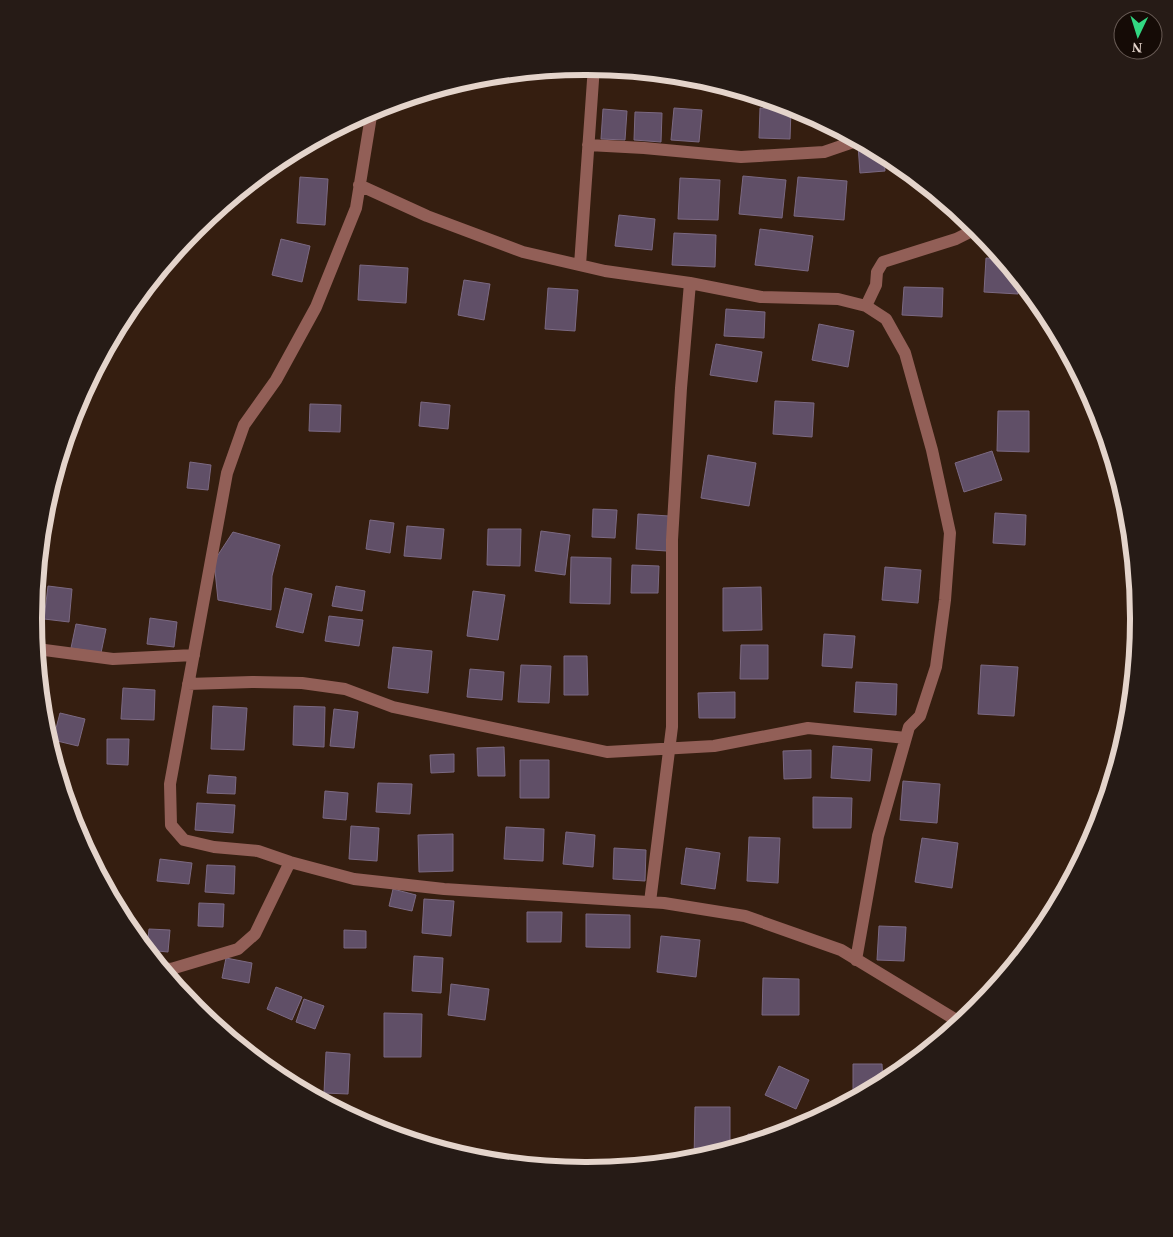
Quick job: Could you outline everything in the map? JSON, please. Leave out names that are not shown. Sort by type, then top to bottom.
[{"type":"street","points":[[580,265],[593,75]]},
{"type":"street","points":[[370,120],[356,208],[316,307],[276,380],[244,425],[227,473],[170,784],[171,825],[184,840],[214,847],[258,851],[290,862],[354,879],[435,888],[650,902],[746,916],[841,950],[954,1019]]},
{"type":"street","points":[[588,145],[742,157],[824,152],[851,143]]},
{"type":"street","points":[[359,185],[427,216],[523,252],[605,271],[690,283],[761,297],[838,299],[866,306],[886,319],[905,353],[932,450],[950,533],[945,600],[936,667],[920,716],[909,726],[878,836],[856,960]]},
{"type":"street","points":[[866,306],[876,285],[877,272],[883,262],[956,239],[969,232]]},
{"type":"street","points":[[650,902],[672,727],[672,540],[681,388],[690,283]]},
{"type":"street","points":[[44,650],[113,659],[194,655]]},
{"type":"street","points":[[188,684],[252,682],[310,684],[345,690],[393,706],[607,752],[714,746],[808,728],[906,738]]},
{"type":"street","points":[[170,969],[238,949],[255,934],[290,862]]},
{"type":"building","points":[[674,108],[702,110],[699,142],[671,140]]},
{"type":"building","points":[[760,108],[775,108],[791,114],[790,139],[759,138]]},
{"type":"building","points":[[603,109],[627,111],[625,140],[601,139]]},
{"type":"building","points":[[635,112],[662,113],[661,142],[634,140]]},
{"type":"building","points":[[858,147],[885,163],[885,171],[860,173]]},
{"type":"building","points":[[743,176],[786,180],[782,218],[739,214]]},
{"type":"building","points":[[300,177],[328,179],[325,225],[297,223]]},
{"type":"building","points":[[798,177],[847,181],[844,220],[794,216]]},
{"type":"building","points":[[680,178],[720,180],[718,220],[678,219]]},
{"type":"building","points":[[619,215],[655,219],[652,250],[615,246]]},
{"type":"building","points":[[760,229],[813,236],[808,271],[755,265]]},
{"type":"building","points":[[674,233],[716,235],[715,267],[672,265]]},
{"type":"building","points":[[281,239],[310,246],[302,282],[272,275]]},
{"type":"building","points":[[986,258],[995,259],[1018,288],[1018,294],[984,292]]},
{"type":"building","points":[[360,265],[408,268],[406,303],[358,300]]},
{"type":"building","points":[[464,280],[490,284],[484,320],[458,315]]},
{"type":"building","points":[[904,287],[943,288],[942,317],[902,315]]},
{"type":"building","points":[[548,288],[578,290],[575,331],[545,329]]},
{"type":"building","points":[[726,309],[765,312],[764,338],[724,336]]},
{"type":"building","points":[[819,324],[854,331],[848,367],[812,360]]},
{"type":"building","points":[[716,344],[762,352],[757,382],[710,375]]},
{"type":"building","points":[[775,401],[814,403],[812,437],[773,434]]},
{"type":"building","points":[[421,402],[450,405],[448,429],[419,426]]},
{"type":"building","points":[[310,404],[341,405],[340,432],[309,431]]},
{"type":"building","points":[[998,411],[1029,411],[1029,452],[997,451]]},
{"type":"building","points":[[992,451],[1002,480],[964,492],[955,463]]},
{"type":"building","points":[[708,455],[756,463],[749,506],[701,498]]},
{"type":"building","points":[[190,462],[211,465],[208,490],[187,488]]},
{"type":"building","points":[[593,509],[617,510],[615,538],[592,537]]},
{"type":"building","points":[[995,513],[1026,515],[1025,545],[993,543]]},
{"type":"building","points":[[638,514],[669,516],[667,551],[636,549]]},
{"type":"building","points":[[370,520],[394,523],[390,553],[366,549]]},
{"type":"building","points":[[407,526],[444,529],[441,559],[404,556]]},
{"type":"building","points":[[488,529],[521,529],[520,566],[487,565]]},
{"type":"building","points":[[541,531],[570,535],[565,575],[535,571]]},
{"type":"building","points":[[233,532],[280,545],[272,576],[271,610],[218,600],[214,561]]},
{"type":"building","points":[[571,557],[611,558],[610,604],[570,603]]},
{"type":"building","points":[[632,565],[659,566],[658,593],[631,593]]},
{"type":"building","points":[[885,567],[921,570],[918,603],[882,600]]},
{"type":"building","points":[[48,586],[72,589],[69,622],[44,619]]},
{"type":"building","points":[[336,586],[365,591],[362,611],[332,606]]},
{"type":"building","points":[[761,587],[762,630],[723,631],[723,588]]},
{"type":"building","points":[[285,588],[312,594],[303,633],[276,627]]},
{"type":"building","points":[[473,591],[505,595],[498,640],[467,636]]},
{"type":"building","points":[[329,616],[363,620],[359,646],[325,641]]},
{"type":"building","points":[[150,618],[177,622],[174,647],[147,644]]},
{"type":"building","points":[[76,624],[106,629],[101,653],[71,648]]},
{"type":"building","points":[[824,634],[855,636],[852,668],[822,666]]},
{"type":"building","points":[[741,645],[768,645],[768,679],[740,679]]},
{"type":"building","points":[[393,647],[432,651],[428,693],[388,688]]},
{"type":"building","points":[[564,656],[587,656],[588,695],[564,695]]},
{"type":"building","points":[[521,665],[551,666],[549,703],[518,702]]},
{"type":"building","points":[[981,665],[1018,667],[1014,716],[978,714]]},
{"type":"building","points":[[470,669],[504,672],[502,700],[467,697]]},
{"type":"building","points":[[856,682],[897,684],[896,715],[854,712]]},
{"type":"building","points":[[123,688],[155,690],[154,720],[121,719]]},
{"type":"building","points":[[735,692],[735,718],[699,718],[698,693]]},
{"type":"building","points":[[213,706],[247,708],[244,750],[211,749]]},
{"type":"building","points":[[294,706],[325,707],[324,747],[293,745]]},
{"type":"building","points":[[334,709],[358,712],[354,748],[330,746]]},
{"type":"building","points":[[60,713],[85,719],[78,746],[57,741],[55,733]]},
{"type":"building","points":[[107,739],[129,739],[128,765],[107,764]]},
{"type":"building","points":[[833,746],[872,749],[870,781],[831,778]]},
{"type":"building","points":[[504,747],[505,776],[478,776],[477,748]]},
{"type":"building","points":[[811,750],[811,778],[784,779],[783,751]]},
{"type":"building","points":[[454,754],[454,772],[431,773],[430,755]]},
{"type":"building","points":[[520,760],[549,760],[549,798],[520,798]]},
{"type":"building","points":[[209,775],[236,777],[235,794],[207,793]]},
{"type":"building","points":[[903,781],[940,784],[937,823],[900,820]]},
{"type":"building","points":[[378,783],[412,784],[410,814],[376,812]]},
{"type":"building","points":[[325,791],[348,793],[346,820],[323,818]]},
{"type":"building","points":[[813,797],[852,798],[851,828],[813,828]]},
{"type":"building","points":[[197,803],[235,805],[233,833],[195,830]]},
{"type":"building","points":[[351,826],[379,828],[377,861],[349,859]]},
{"type":"building","points":[[506,827],[544,829],[543,861],[504,859]]},
{"type":"building","points":[[566,832],[595,835],[593,867],[563,864]]},
{"type":"building","points":[[453,834],[453,871],[419,872],[418,835]]},
{"type":"building","points":[[749,837],[780,838],[778,883],[747,881]]},
{"type":"building","points":[[922,838],[958,843],[952,888],[915,882]]},
{"type":"building","points":[[614,848],[646,850],[645,881],[613,879]]},
{"type":"building","points":[[686,848],[720,853],[715,889],[681,884]]},
{"type":"building","points":[[160,859],[192,863],[189,884],[157,881]]},
{"type":"building","points":[[207,865],[235,866],[234,894],[205,892]]},
{"type":"building","points":[[393,889],[416,895],[412,911],[389,906]]},
{"type":"building","points":[[424,899],[454,901],[451,936],[422,933]]},
{"type":"building","points":[[199,903],[224,904],[223,927],[198,926]]},
{"type":"building","points":[[527,912],[562,912],[561,942],[527,942]]},
{"type":"building","points":[[586,914],[630,915],[630,948],[586,947]]},
{"type":"building","points":[[879,926],[906,927],[904,961],[877,960]]},
{"type":"building","points":[[149,929],[170,930],[168,952],[156,951],[148,940]]},
{"type":"building","points":[[344,930],[366,931],[366,948],[344,948]]},
{"type":"building","points":[[661,936],[700,940],[696,977],[657,972]]},
{"type":"building","points":[[414,956],[443,958],[441,993],[412,991]]},
{"type":"building","points":[[226,958],[252,963],[249,983],[222,978]]},
{"type":"building","points":[[763,978],[799,979],[799,1015],[762,1015]]},
{"type":"building","points":[[451,984],[489,989],[485,1020],[448,1015]]},
{"type":"building","points":[[276,987],[302,997],[292,1020],[267,1009]]},
{"type":"building","points":[[304,999],[324,1006],[315,1029],[296,1022]]},
{"type":"building","points":[[384,1013],[422,1014],[421,1057],[384,1057]]},
{"type":"building","points":[[326,1052],[350,1054],[348,1094],[324,1093]]},
{"type":"building","points":[[853,1064],[882,1064],[883,1075],[853,1092]]},
{"type":"building","points":[[779,1066],[809,1080],[796,1109],[765,1095]]},
{"type":"building","points":[[695,1107],[730,1107],[730,1143],[694,1152]]},
{"type":"building","points":[[748,1134],[758,1135],[748,1138]]}]
